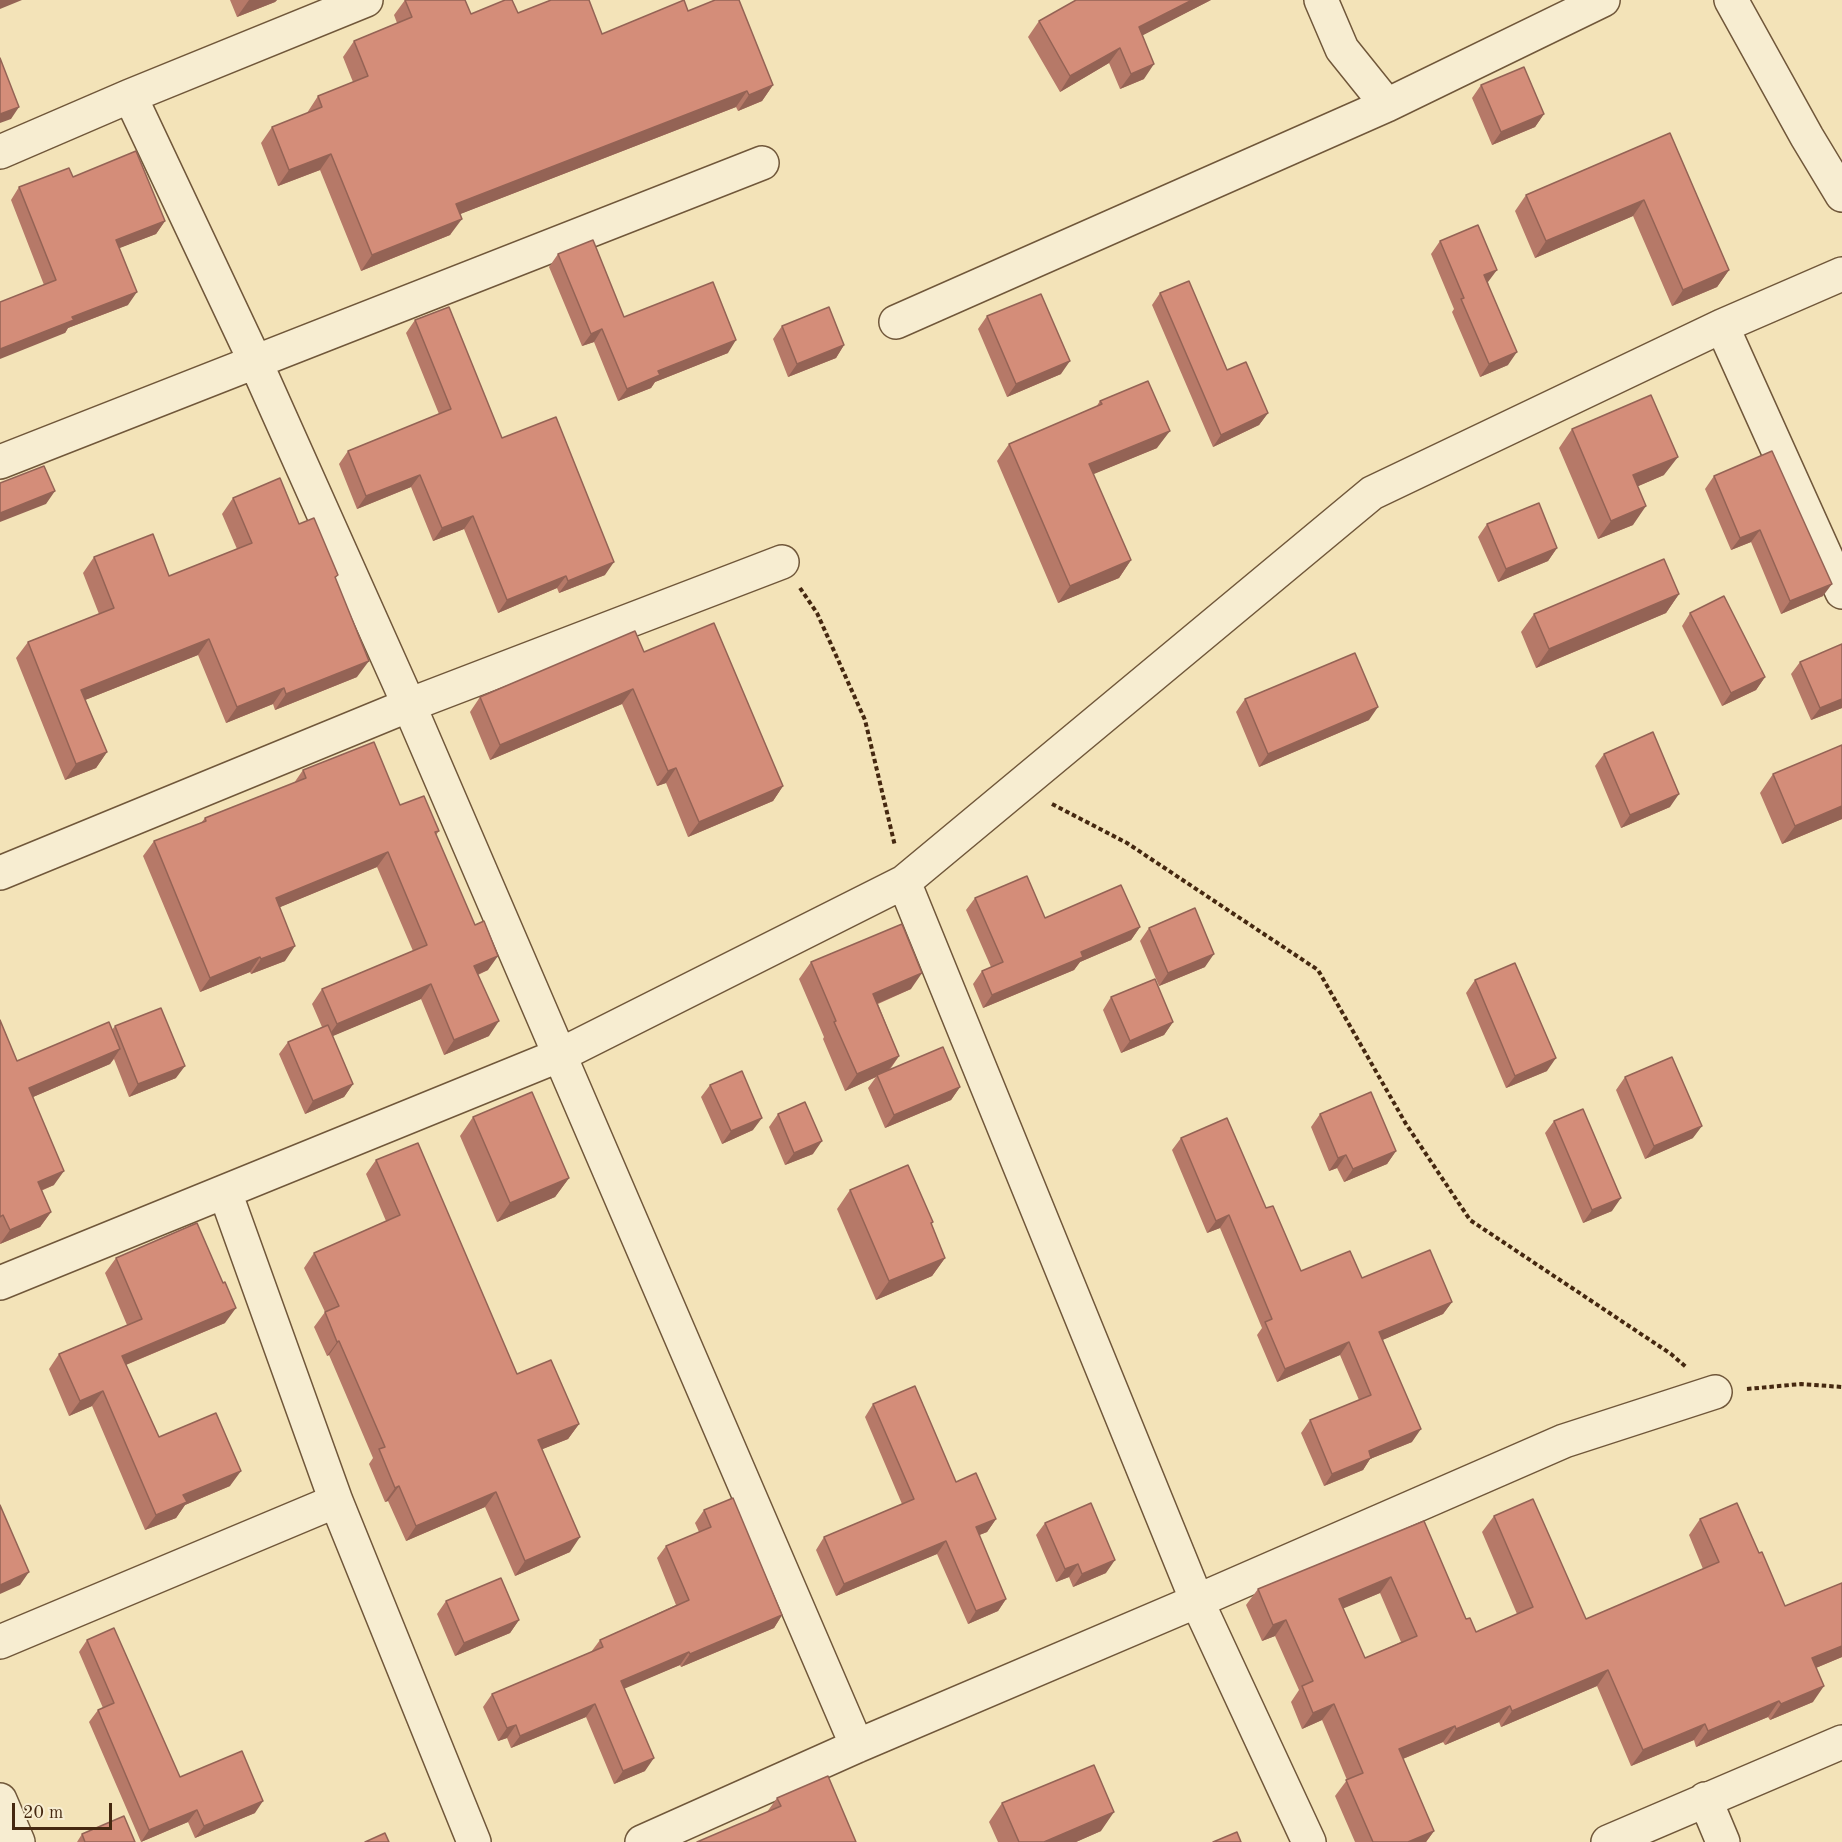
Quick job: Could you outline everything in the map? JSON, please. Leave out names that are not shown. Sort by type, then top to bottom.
[{"type":"street","points":[[0,152],[130,96],[366,0]]},
{"type":"street","points":[[1321,0],[1342,49],[1387,105]]},
{"type":"street","points":[[896,322],[1387,105],[1603,0]]},
{"type":"street","points":[[1731,0],[1842,195]]},
{"type":"street","points":[[130,96],[255,361],[409,705],[857,1746]]},
{"type":"street","points":[[0,462],[762,163]]},
{"type":"street","points":[[0,1283],[560,1054],[904,882],[1372,493],[1722,326],[1842,274]]},
{"type":"street","points":[[1722,326],[1842,592]]},
{"type":"street","points":[[0,873],[409,705],[782,562]]},
{"type":"street","points":[[904,882],[1197,1601],[1309,1842]]},
{"type":"street","points":[[225,1192],[336,1501],[474,1842]]},
{"type":"street","points":[[642,1842],[857,1746],[1563,1441],[1715,1392]]},
{"type":"street","points":[[0,1642],[336,1501]]},
{"type":"street","points":[[1608,1842],[1842,1742]]},
{"type":"street","points":[[1705,1799],[1723,1842]]},
{"type":"street","points":[[0,1800],[18,1842]]},
{"type":"path","points":[[782,562],[817,613],[865,720],[904,882]]},
{"type":"path","points":[[1019,786],[1127,843],[1318,970],[1406,1125],[1470,1220],[1671,1354],[1715,1392],[1802,1384],[1842,1387]]},
{"type":"building","points":[[405,0],[465,0],[471,14],[505,0],[512,0],[518,13],[551,0],[589,0],[602,34],[684,0],[688,11],[715,0],[739,0],[773,85],[749,95],[747,91],[456,204],[462,219],[372,255],[331,154],[289,170],[272,127],[322,107],[318,96],[368,76],[354,41],[412,17]]},
{"type":"building","points":[[1076,0],[1192,0],[1139,27],[1154,64],[1131,74],[1120,48],[1070,76],[1039,21]]},
{"type":"building","points":[[0,58],[19,107],[0,114]]},
{"type":"building","points":[[1524,67],[1544,114],[1501,132],[1481,85]]},
{"type":"building","points":[[1670,133],[1729,270],[1683,290],[1644,200],[1546,241],[1526,195]]},
{"type":"building","points":[[136,151],[165,221],[116,240],[137,292],[72,317],[74,320],[0,349],[0,302],[56,280],[19,187],[69,168],[73,177]]},
{"type":"building","points":[[1478,225],[1497,270],[1484,275],[1517,352],[1489,364],[1461,299],[1464,298],[1440,241]]},
{"type":"building","points":[[593,240],[624,317],[713,282],[736,340],[658,371],[660,375],[627,389],[602,329],[591,334],[558,254]]},
{"type":"building","points":[[1189,281],[1227,370],[1246,362],[1268,413],[1221,435],[1160,293]]},
{"type":"building","points":[[1041,294],[1070,361],[1016,384],[987,316]]},
{"type":"building","points":[[449,307],[502,438],[556,417],[614,562],[568,581],[566,576],[507,600],[473,516],[442,528],[420,475],[366,496],[348,451],[451,409],[415,320]]},
{"type":"building","points":[[829,307],[844,345],[797,364],[782,326]]},
{"type":"building","points":[[1148,381],[1170,431],[1089,464],[1131,560],[1070,586],[1009,444],[1102,404],[1100,401]]},
{"type":"building","points":[[1651,395],[1678,457],[1633,475],[1646,506],[1611,521],[1572,429]]},
{"type":"building","points":[[1772,451],[1832,584],[1790,601],[1760,530],[1740,538],[1714,476]]},
{"type":"building","points":[[44,466],[55,491],[0,513],[0,483]]},
{"type":"building","points":[[280,478],[299,524],[314,518],[338,575],[335,577],[369,661],[286,694],[284,688],[237,707],[209,639],[81,690],[107,752],[76,764],[28,642],[114,608],[94,557],[153,534],[169,576],[252,543],[233,498]]},
{"type":"building","points":[[1539,503],[1557,548],[1506,569],[1487,524]]},
{"type":"building","points":[[1664,559],[1679,594],[1549,649],[1534,614]]},
{"type":"building","points":[[1724,596],[1765,677],[1731,693],[1690,613]]},
{"type":"building","points":[[714,623],[783,786],[699,822],[676,768],[668,771],[633,689],[500,745],[480,697],[635,631],[644,652]]},
{"type":"building","points":[[1842,644],[1842,699],[1820,708],[1800,662]]},
{"type":"building","points":[[1355,653],[1378,707],[1268,754],[1245,699]]},
{"type":"building","points":[[1653,732],[1679,794],[1630,815],[1604,754]]},
{"type":"building","points":[[374,742],[400,805],[424,796],[439,831],[435,832],[475,925],[484,921],[498,956],[474,966],[499,1021],[454,1040],[431,984],[337,1024],[322,989],[427,945],[388,852],[276,898],[295,946],[261,959],[260,957],[210,978],[154,841],[306,778],[303,770]]},
{"type":"building","points":[[1842,745],[1842,806],[1795,826],[1773,774]]},
{"type":"building","points":[[1027,876],[1045,918],[1121,885],[1140,927],[1081,952],[1083,957],[992,995],[982,971],[1003,962],[975,898]]},
{"type":"building","points":[[1195,908],[1214,954],[1168,973],[1149,928]]},
{"type":"building","points":[[902,924],[922,973],[873,994],[899,1056],[857,1074],[811,962]]},
{"type":"building","points":[[1515,963],[1556,1058],[1515,1076],[1475,980]]},
{"type":"building","points":[[1155,979],[1173,1022],[1130,1041],[1111,997]]},
{"type":"building","points":[[161,1008],[185,1066],[138,1084],[115,1026]]},
{"type":"building","points":[[0,1020],[17,1061],[109,1022],[120,1049],[29,1088],[64,1171],[38,1182],[51,1212],[10,1230],[3,1215],[0,1217]]},
{"type":"building","points":[[328,1025],[353,1084],[313,1101],[288,1042]]},
{"type":"building","points":[[943,1047],[960,1087],[894,1115],[877,1075]]},
{"type":"building","points":[[1672,1057],[1702,1126],[1654,1146],[1625,1077]]},
{"type":"building","points":[[742,1071],[762,1118],[731,1131],[710,1085]]},
{"type":"building","points":[[532,1092],[569,1178],[510,1203],[473,1117]]},
{"type":"building","points":[[1371,1092],[1396,1151],[1353,1169],[1346,1155],[1338,1158],[1320,1114]]},
{"type":"building","points":[[805,1102],[822,1141],[794,1153],[778,1114]]},
{"type":"building","points":[[1583,1109],[1621,1198],[1592,1210],[1554,1121]]},
{"type":"building","points":[[1227,1118],[1266,1208],[1273,1206],[1301,1271],[1350,1251],[1362,1278],[1430,1250],[1452,1302],[1379,1332],[1421,1429],[1369,1451],[1371,1458],[1332,1474],[1310,1420],[1371,1395],[1349,1342],[1285,1369],[1265,1322],[1272,1319],[1229,1215],[1216,1221],[1181,1138]]},
{"type":"building","points":[[418,1143],[517,1374],[551,1360],[579,1424],[538,1440],[580,1537],[525,1561],[496,1492],[416,1526],[399,1486],[395,1488],[379,1449],[385,1447],[325,1312],[339,1306],[314,1253],[400,1215],[376,1160]]},
{"type":"building","points":[[908,1165],[933,1222],[931,1223],[945,1258],[889,1281],[850,1190]]},
{"type":"building","points":[[197,1223],[236,1308],[122,1356],[159,1437],[216,1413],[241,1471],[183,1495],[187,1502],[156,1515],[103,1391],[80,1401],[59,1354],[142,1319],[116,1258]]},
{"type":"building","points":[[915,1386],[956,1482],[976,1473],[996,1519],[976,1527],[1006,1599],[976,1611],[946,1541],[844,1584],[824,1537],[914,1499],[873,1404]]},
{"type":"building","points":[[733,1498],[782,1615],[621,1681],[654,1758],[623,1771],[595,1704],[520,1736],[516,1725],[507,1728],[492,1694],[603,1647],[600,1640],[689,1600],[666,1546],[711,1527],[704,1510]]},
{"type":"building","points":[[1533,1499],[1586,1619],[1719,1562],[1700,1519],[1737,1503],[1759,1553],[1762,1552],[1785,1606],[1842,1583],[1842,1646],[1812,1658],[1824,1686],[1781,1704],[1779,1701],[1708,1731],[1705,1724],[1643,1750],[1608,1670],[1512,1711],[1510,1706],[1456,1729],[1455,1726],[1399,1749],[1434,1831],[1408,1842],[1373,1842],[1346,1780],[1363,1773],[1334,1704],[1313,1713],[1302,1686],[1313,1681],[1286,1620],[1273,1625],[1258,1589],[1424,1521],[1466,1619],[1470,1618],[1476,1632],[1533,1607],[1494,1516]],"holes":[[[1391,1577],[1417,1636],[1365,1658],[1339,1599]]]},
{"type":"building","points":[[1091,1503],[1115,1560],[1082,1574],[1078,1564],[1065,1569],[1045,1523]]},
{"type":"building","points":[[0,1505],[29,1572],[0,1585]]},
{"type":"building","points":[[501,1578],[519,1620],[464,1643],[446,1601]]},
{"type":"building","points":[[114,1628],[180,1777],[242,1751],[263,1801],[204,1826],[197,1810],[149,1830],[98,1710],[114,1703],[87,1640]]},
{"type":"building","points":[[1094,1765],[1114,1812],[1044,1842],[1019,1842],[1002,1803]]},
{"type":"building","points":[[828,1776],[856,1842],[697,1842],[781,1806],[777,1798]]},
{"type":"building","points":[[124,1816],[135,1842],[85,1842],[82,1834]]},
{"type":"building","points":[[1237,1832],[1241,1842],[1213,1842]]},
{"type":"building","points":[[385,1833],[389,1842],[365,1842]]}]
